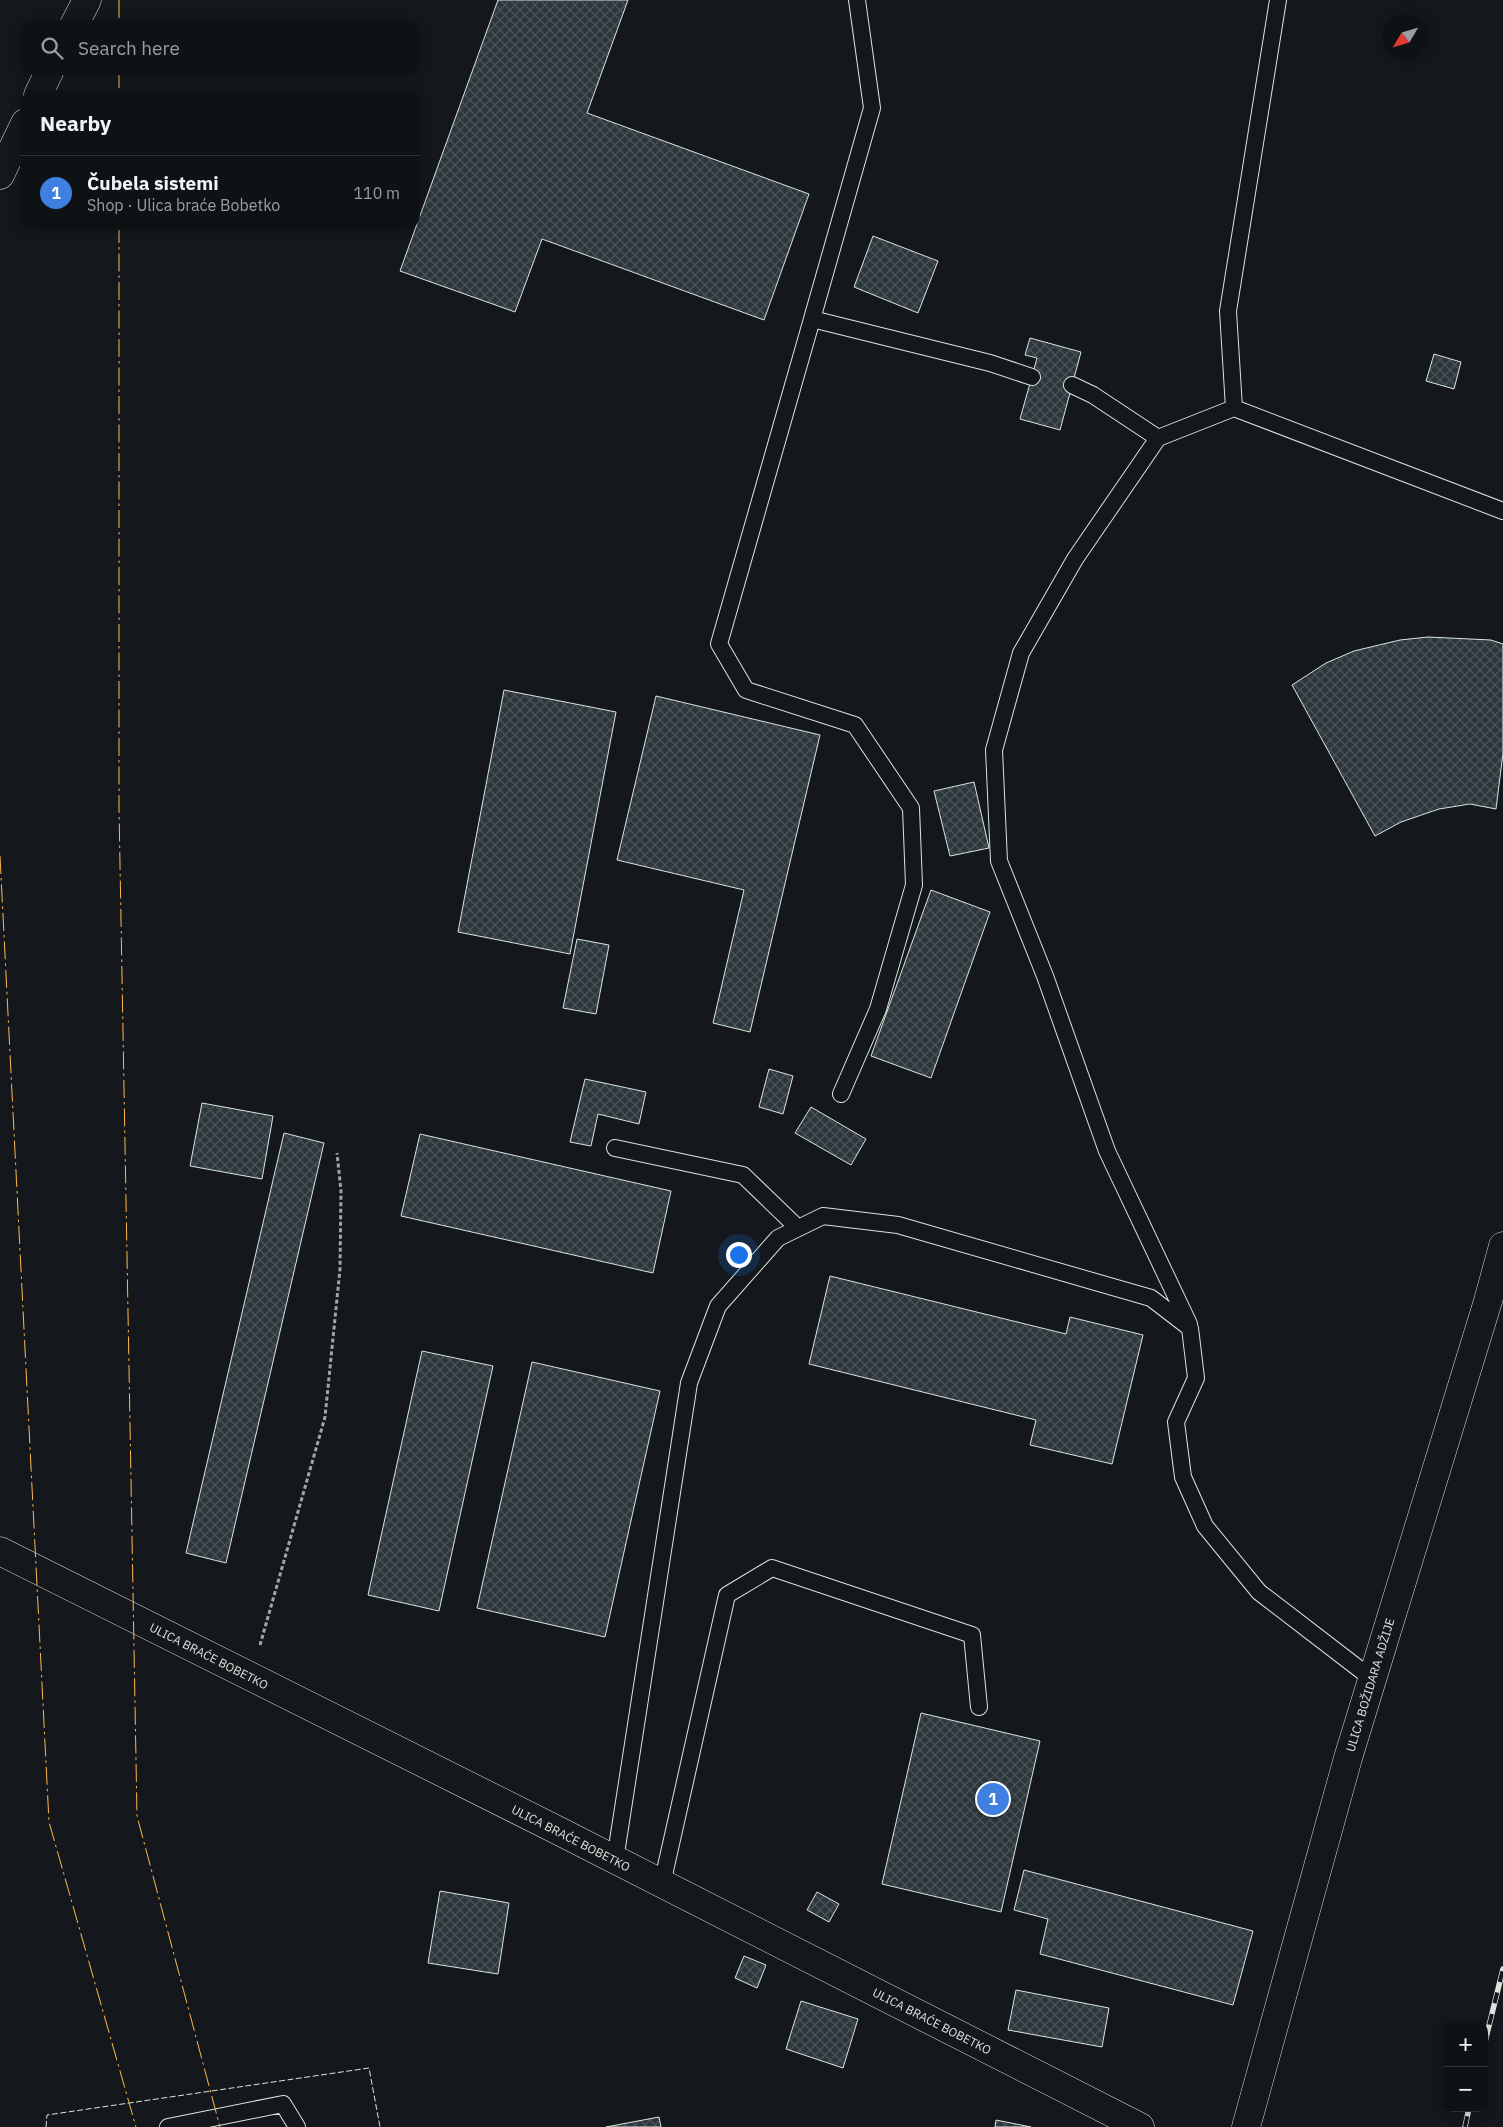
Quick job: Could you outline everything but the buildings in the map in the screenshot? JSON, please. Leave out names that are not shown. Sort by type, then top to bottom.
[{"type":"street","points":[[77,20],[87,0]]},
{"type":"street","points":[[40,90],[48,75]]},
{"type":"street","points":[[0,175],[20,133]]},
{"type":"street","name":"ULICA BOŽIDARA ADŽIJE","points":[[1246,2127],[1371,1678],[1488,1301],[1503,1246]]},
{"type":"street","name":"ULICA BRAĆE BOBETKO","points":[[0,1551],[615,1860],[1140,2127]]},
{"type":"lane","points":[[841,1094],[878,1009],[914,886],[911,808],[855,725],[746,690],[719,644],[872,108],[857,0]]},
{"type":"lane","points":[[1234,408],[1228,311],[1278,0]]},
{"type":"lane","points":[[812,319],[990,363],[1032,378]]},
{"type":"lane","points":[[1072,385],[1093,395],[1158,438]]},
{"type":"lane","points":[[1371,1678],[1260,1592],[1205,1526],[1183,1477],[1176,1422],[1196,1378],[1190,1328],[1107,1151],[1045,976],[1000,861],[994,750],[1021,653],[1074,559],[1158,438],[1234,408],[1503,511]]},
{"type":"lane","points":[[615,1148],[743,1175],[798,1228]]},
{"type":"lane","points":[[615,1860],[689,1383],[718,1306],[778,1238],[824,1216],[898,1225],[1151,1298],[1190,1328]]},
{"type":"lane","points":[[662,1884],[727,1595],[772,1568],[972,1635],[979,1707]]},
{"type":"lane","points":[[168,2127],[284,2104],[297,2127]]},
{"type":"path","points":[[251,1677],[325,1417],[340,1269],[342,1192],[337,1153]]},
{"type":"railway","points":[[1488,2030],[1503,1969]]},
{"type":"railway","points":[[1465,2127],[1468,2112]]},
{"type":"fence","points":[[46,2127],[47,2115],[369,2068],[380,2127]]},
{"type":"power","points":[[119,0],[119,20]]},
{"type":"power","points":[[119,75],[119,90]]},
{"type":"power","points":[[119,230],[119,808],[137,1816],[220,2127]]},
{"type":"power","points":[[0,856],[49,1822],[136,2127]]},
{"type":"place","name":"Čubela sistemi","points":[[993,1799]]}]
